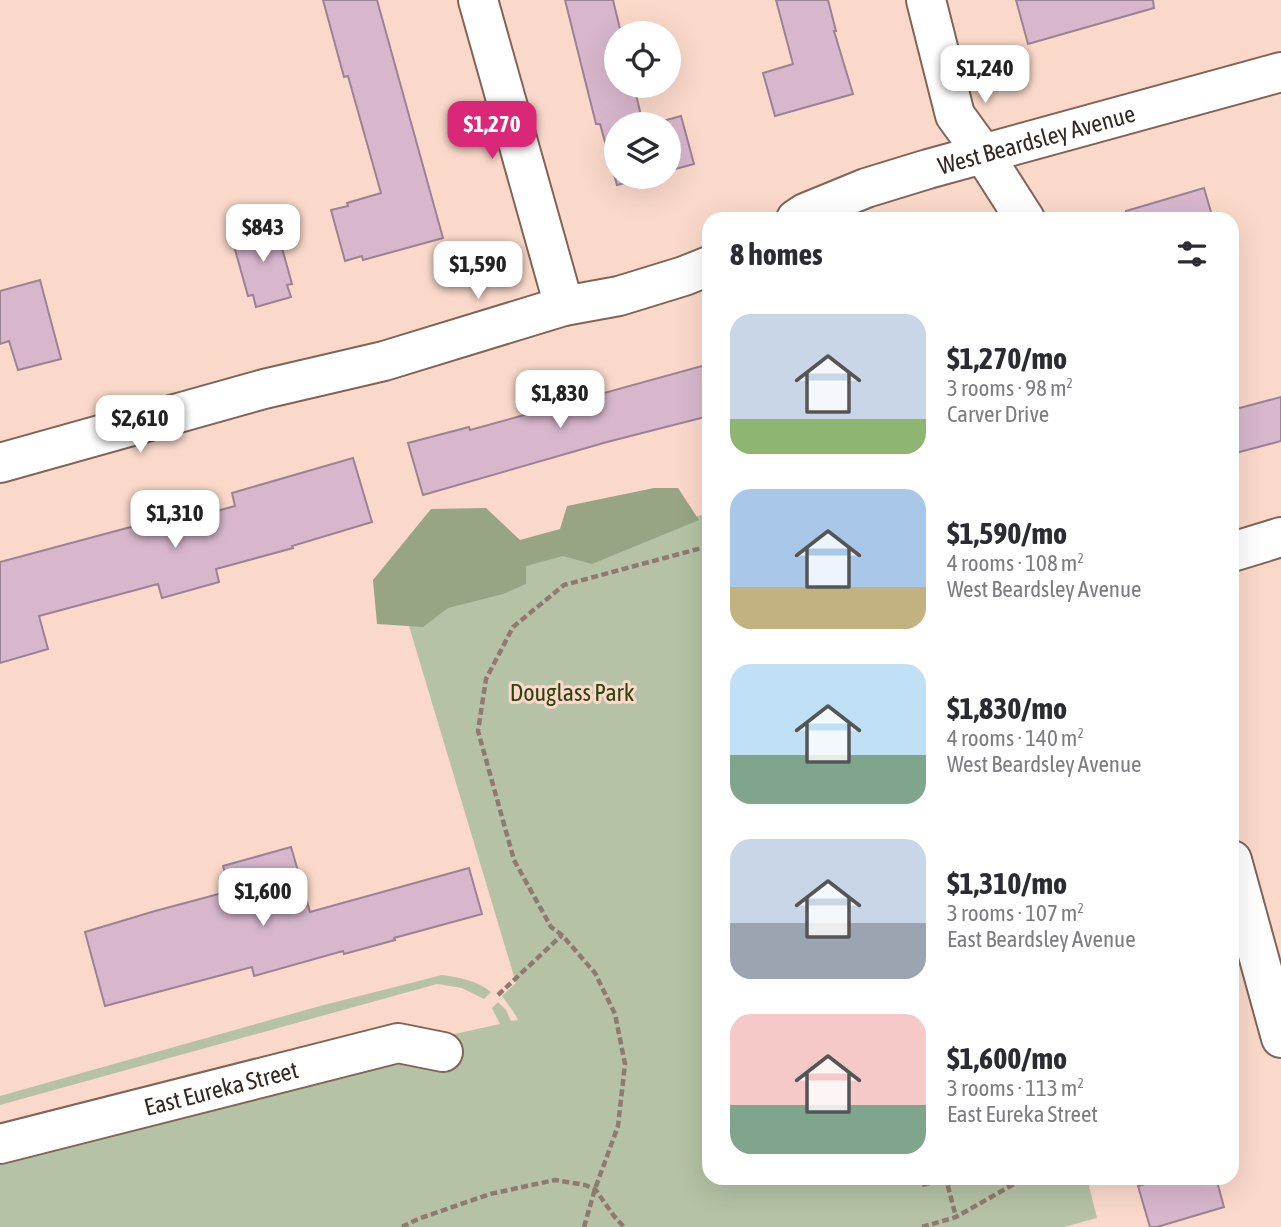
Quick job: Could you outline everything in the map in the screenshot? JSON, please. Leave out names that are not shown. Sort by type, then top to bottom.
[{"type":"street","points":[[478,0],[564,306]]},
{"type":"street","points":[[926,0],[955,115],[1021,212]]},
{"type":"street","name":"West Beardsley Avenue","points":[[807,212],[866,188],[928,169],[1281,72]]},
{"type":"street","points":[[0,463],[264,389],[384,361],[564,306],[619,296],[702,269]]},
{"type":"street","points":[[1239,550],[1281,537]]},
{"type":"street","points":[[1239,885],[1279,1025]]},
{"type":"street","name":"East Eureka Street","points":[[0,1144],[398,1043],[443,1052]]},
{"type":"path","points":[[584,1227],[618,1126],[625,1064],[615,1014],[595,973],[562,935],[551,927],[514,860],[478,731],[486,679],[513,627],[564,585],[702,549]]},
{"type":"path","points":[[498,995],[562,935]]},
{"type":"path","points":[[402,1227],[490,1194],[555,1180],[595,1189],[624,1227]]},
{"type":"path","points":[[947,1185],[956,1217]]},
{"type":"path","points":[[922,1227],[956,1217],[1012,1185]]},
{"type":"green space","points":[[654,488],[678,488],[699,520],[592,564],[563,556],[526,566],[526,584],[503,594],[448,608],[423,627],[377,624],[373,580],[431,509],[486,508],[520,540],[560,529],[567,506]]},
{"type":"green space","name":"Douglass Park","points":[[702,515],[702,1185],[1089,1185],[1097,1218],[1064,1227],[0,1227],[0,1150],[342,1059],[500,1024],[492,1008],[498,1002],[511,1021],[518,1020],[502,996],[516,983],[400,596]]},
{"type":"green space","points":[[442,975],[474,982],[491,992],[484,999],[462,988],[437,984],[0,1105],[0,1096],[320,1006]]},
{"type":"building","points":[[323,0],[377,0],[443,238],[363,260],[362,256],[345,261],[331,210],[381,193]]},
{"type":"building","points":[[565,0],[613,0],[618,21],[604,21],[604,98],[637,98],[640,112],[604,112],[604,138],[600,124],[596,124]]},
{"type":"building","points":[[776,0],[828,0],[834,31],[853,94],[775,116],[763,73],[793,64]]},
{"type":"building","points":[[1016,0],[1153,0],[1154,8],[1028,44]]},
{"type":"building","points":[[681,116],[694,164],[681,168]]},
{"type":"building","points":[[1204,188],[1211,212],[1126,212]]},
{"type":"building","points":[[275,223],[292,284],[287,285],[291,297],[256,307],[253,295],[248,296],[231,235]]},
{"type":"building","points":[[40,280],[61,359],[18,370],[9,341],[0,344],[0,291]]},
{"type":"building","points":[[702,366],[702,418],[423,495],[408,443],[469,427],[470,430]]},
{"type":"building","points":[[1281,397],[1281,441],[1239,452],[1239,408]]},
{"type":"building","points":[[353,458],[372,522],[292,546],[293,548],[216,569],[219,582],[162,598],[158,584],[39,616],[48,649],[0,663],[0,562],[142,524],[140,518],[170,510],[174,523],[235,506],[232,493]]},
{"type":"building","points":[[291,847],[310,912],[469,868],[482,914],[344,954],[343,951],[254,976],[252,967],[105,1006],[85,932],[230,891],[223,866]]},
{"type":"building","points":[[1218,1185],[1224,1207],[1150,1227],[1138,1186]]}]
